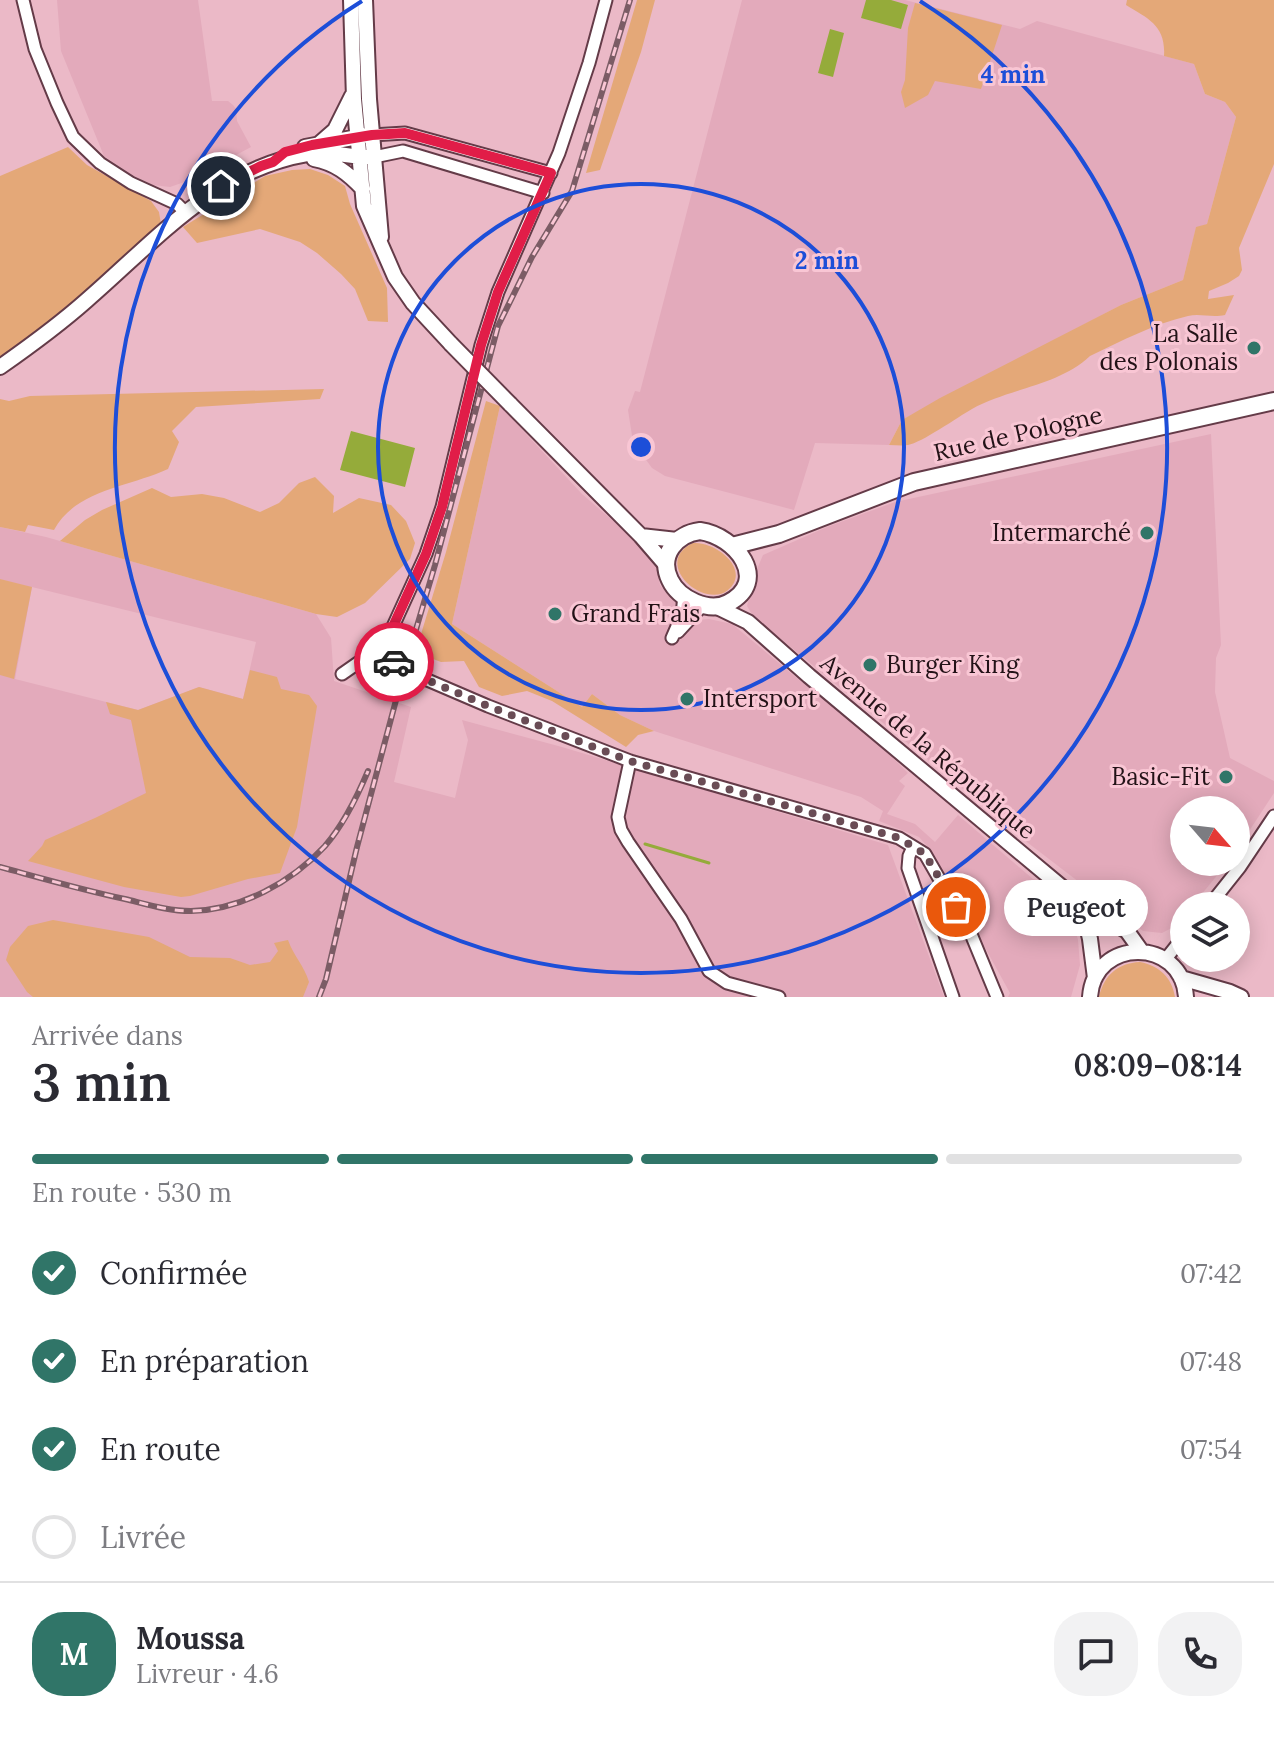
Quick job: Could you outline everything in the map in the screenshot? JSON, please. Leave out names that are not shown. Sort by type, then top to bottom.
[{"type":"main road","name":"Rue de Pologne","points":[[732,546],[779,534],[914,482],[1274,401]]},
{"type":"main road","points":[[690,532],[709,532],[732,546],[739,551],[746,565],[747,578],[732,602],[710,606],[684,595],[669,579],[666,565],[669,551],[677,540],[690,532]]},
{"type":"main road","name":"Rue de Pologne","points":[[746,565],[756,552],[779,534]]},
{"type":"street","points":[[23,0],[35,49],[73,137],[100,163],[131,183],[177,204],[185,212]]},
{"type":"street","points":[[351,0],[354,92],[365,136]]},
{"type":"street","points":[[372,0],[365,0],[365,136],[382,245]]},
{"type":"street","points":[[342,674],[385,644],[426,554],[442,507],[481,345],[498,292],[551,173],[589,63],[606,0]]},
{"type":"street","points":[[319,144],[335,130],[354,92]]},
{"type":"street","points":[[273,162],[285,152],[319,144],[405,133],[551,173]]},
{"type":"street","points":[[0,367],[85,302],[185,212],[221,186],[273,162],[310,153],[367,157],[403,151],[543,193]]},
{"type":"street","points":[[294,157],[330,163],[342,169],[363,189]]},
{"type":"street","points":[[367,157],[364,206],[395,277],[413,303],[666,565]]},
{"type":"street","points":[[641,536],[677,540]]},
{"type":"street","points":[[684,595],[682,615],[672,638],[710,606]]},
{"type":"street","points":[[739,595],[748,622]]},
{"type":"street","name":"Avenue de la République","points":[[710,606],[748,622],[1082,904],[1127,931],[1142,952]]},
{"type":"street","points":[[385,644],[390,658],[404,670],[630,761],[899,838],[925,854],[971,934],[997,997]]},
{"type":"street","points":[[630,761],[618,817],[621,830],[681,919],[709,971],[727,983],[779,997]]},
{"type":"street","points":[[1219,892],[1274,816]]},
{"type":"street","points":[[1260,837],[1274,844]]},
{"type":"street","points":[[913,847],[908,868],[953,997]]},
{"type":"street","points":[[1082,904],[1095,978]]},
{"type":"street","points":[[1090,997],[1095,978],[1103,966],[1128,952],[1154,954],[1165,960],[1181,978],[1186,997]]},
{"type":"street","points":[[1165,960],[1170,954]]},
{"type":"street","points":[[1181,978],[1230,995]]},
{"type":"shaded area","points":[[57,0],[198,0],[212,101],[228,101],[233,105],[237,121],[251,147],[190,180],[170,187],[153,185],[104,156],[61,51]]},
{"type":"shaded area","points":[[637,0],[655,0],[641,52],[600,170],[586,173]]},
{"type":"shaded area","points":[[742,0],[905,0],[1020,29],[1037,21],[1194,64],[1205,94],[1225,102],[1236,117],[1207,224],[1196,228],[1183,280],[1121,305],[902,420],[889,445],[815,443],[794,510],[665,476],[652,468],[633,442],[628,410],[635,391],[640,392]]},
{"type":"shaded area","points":[[866,0],[891,0],[908,5],[901,29],[861,18]]},
{"type":"shaded area","points":[[1127,0],[1274,0],[1274,164],[1239,248],[1242,270],[1239,276],[1209,291],[1208,299],[1234,295],[1225,315],[1188,316],[1150,328],[1090,356],[1063,374],[972,409],[914,443],[889,445],[902,420],[940,398],[1121,305],[1183,280],[1196,227],[1207,224],[1236,117],[1225,102],[1205,94],[1194,64],[1164,56],[1159,30],[1149,19],[1126,5]]},
{"type":"shaded area","points":[[915,3],[1002,25],[981,89],[935,81],[928,95],[905,108],[901,92],[905,80],[908,28]]},
{"type":"shaded area","points":[[830,29],[844,33],[833,77],[818,73]]},
{"type":"shaded area","points":[[68,147],[87,165],[151,201],[159,212],[161,224],[156,232],[46,326],[0,357],[0,176]]},
{"type":"shaded area","points":[[310,169],[328,175],[345,186],[387,288],[388,322],[368,321],[355,289],[317,253],[300,242],[260,229],[197,243],[183,227],[265,176]]},
{"type":"shaded area","points":[[324,389],[320,399],[196,407],[172,431],[179,442],[168,469],[90,497],[64,516],[54,530],[28,525],[25,532],[0,527],[0,399]]},
{"type":"shaded area","points":[[486,401],[500,406],[452,624],[582,707],[592,694],[620,715],[654,731],[638,735],[626,747],[552,701],[527,691],[502,696],[479,687],[464,661],[441,662],[420,654],[418,644]]},
{"type":"shaded area","points":[[500,406],[582,494],[643,547],[656,563],[660,585],[668,595],[697,620],[732,624],[908,773],[899,781],[905,786],[887,814],[915,824],[935,842],[958,815],[1033,879],[1043,882],[1056,893],[1073,921],[1078,940],[1080,965],[1071,997],[1008,997],[1010,993],[933,853],[919,837],[879,821],[883,811],[861,797],[654,731],[620,715],[592,694],[582,707],[452,624]]},
{"type":"shaded area","points":[[351,431],[415,448],[405,487],[340,470]]},
{"type":"shaded area","points":[[1211,434],[1221,645],[1216,658],[1215,692],[1230,758],[1274,781],[1274,793],[1250,830],[1250,796],[1170,796],[1170,876],[1217,876],[1203,892],[1170,892],[1170,929],[1162,933],[1143,931],[993,816],[753,616],[747,606],[763,555],[895,502]]},
{"type":"shaded area","points":[[315,477],[334,496],[333,513],[359,498],[391,505],[406,521],[415,543],[410,559],[365,603],[337,617],[316,614],[60,541],[102,510],[152,488],[171,497],[202,494],[224,498],[260,512],[279,503],[299,483]]},
{"type":"shaded area","points":[[0,527],[46,537],[316,614],[331,638],[334,681],[411,707],[394,782],[455,798],[468,740],[462,720],[888,845],[944,997],[0,997]],"holes":[[[32,587],[256,642],[243,699],[199,687],[138,710],[15,679]]]},
{"type":"shaded area","points":[[693,543],[711,547],[728,558],[736,574],[728,590],[718,595],[706,594],[686,582],[677,562],[681,552]]},
{"type":"shaded area","points":[[0,579],[32,587],[14,679],[0,675]]},
{"type":"shaded area","points":[[250,670],[277,677],[281,689],[309,695],[317,706],[297,827],[280,873],[181,897],[124,887],[28,861],[45,840],[146,793],[131,720],[110,714],[106,702],[138,710],[199,687],[243,699]]},
{"type":"shaded area","points":[[53,920],[149,937],[190,957],[230,958],[250,965],[270,962],[278,951],[274,943],[288,940],[309,982],[303,997],[33,997],[6,960],[10,947],[28,926]]},
{"type":"shaded area","points":[[1140,962],[1164,974],[1175,997],[1099,997],[1104,982],[1113,972]]},
{"type":"waterway","points":[[645,844],[709,863]]},
{"type":"railway","points":[[319,997],[498,326],[532,257],[572,191],[630,0]]},
{"type":"railway","points":[[0,867],[166,909],[191,911],[228,905],[264,892],[312,859],[332,838],[368,771]]},
{"type":"way so far","points":[[394,662],[404,670],[488,706],[630,761],[899,838],[925,854],[956,907]]},
{"type":"place","name":"La Salle des Polonais","points":[[1254,348]]},
{"type":"place","name":"Intermarché","points":[[1147,533]]},
{"type":"place","name":"Grand Frais","points":[[555,614]]},
{"type":"place","name":"Burger King","points":[[870,665]]},
{"type":"place","name":"Intersport","points":[[687,699]]},
{"type":"place","name":"Basic-Fit","points":[[1226,777]]},
{"type":"place","name":"Peugeot","points":[[956,907]]},
{"type":"route","points":[[221,186],[273,162],[285,152],[372,135],[405,133],[551,173],[498,292],[481,345],[442,507],[426,554],[385,644],[394,662]]}]
